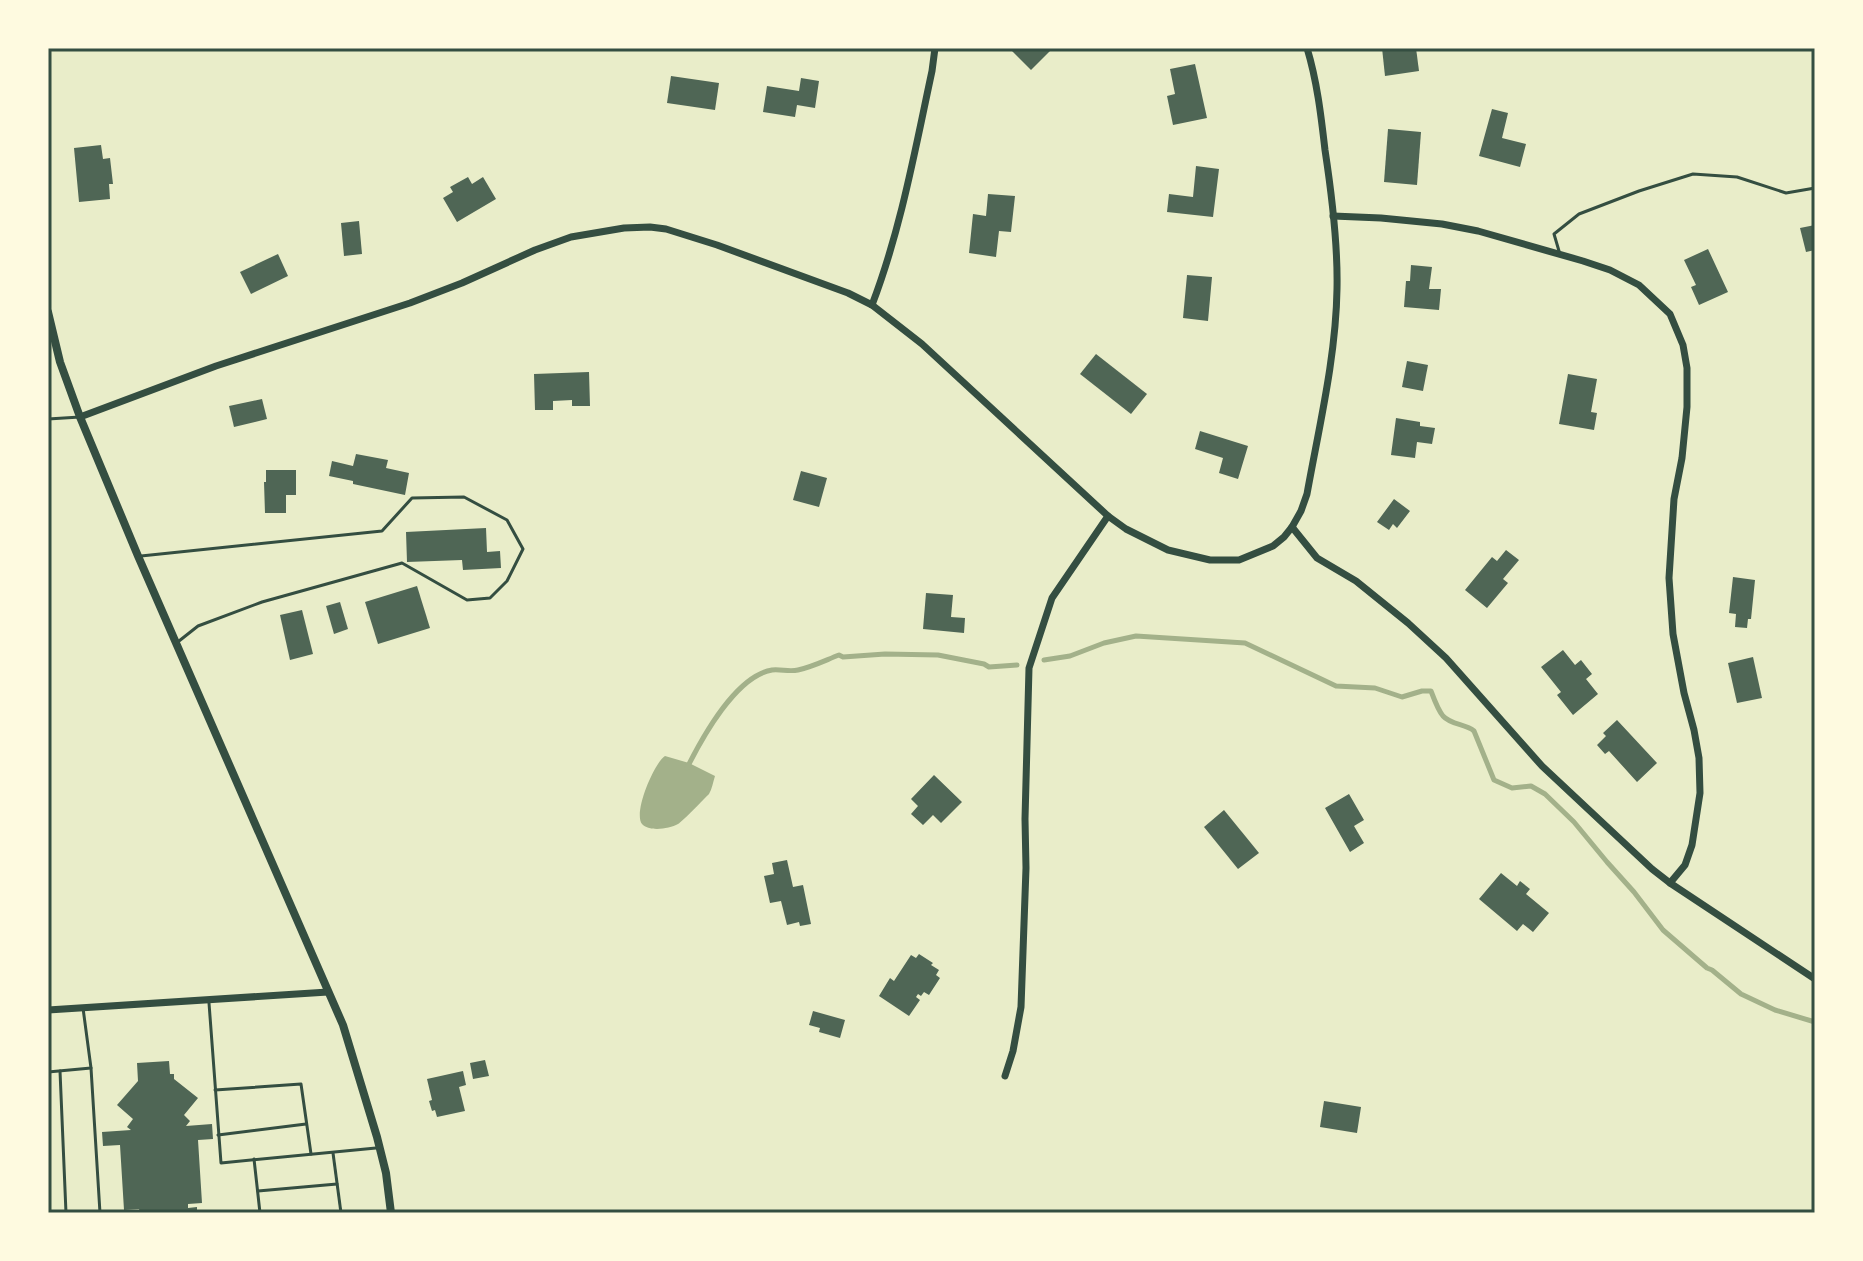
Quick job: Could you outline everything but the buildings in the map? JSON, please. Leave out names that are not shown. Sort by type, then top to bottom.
[{"type":"street","points":[[872,305],[902,212],[935,48]]},
{"type":"street","points":[[80,417],[216,366],[410,303],[571,237],[650,227],[717,245],[833,287],[872,305],[922,344],[1108,516],[1168,550],[1210,560],[1239,560],[1273,546],[1284,537],[1301,511],[1307,494],[1329,373],[1337,291],[1333,216],[1316,78],[1307,48]]},
{"type":"street","points":[[1333,216],[1442,224],[1560,254],[1610,270],[1639,285],[1670,314],[1683,345],[1687,368],[1687,407],[1674,499],[1669,578],[1673,634],[1699,758],[1700,793],[1692,845],[1685,865],[1670,883]]},
{"type":"street","points":[[48,312],[60,362],[80,417],[343,1025],[380,1147],[391,1213]]},
{"type":"street","points":[[1005,1076],[1021,1007],[1029,668],[1052,598],[1108,516]]},
{"type":"street","points":[[1292,527],[1317,558],[1356,581],[1446,658],[1542,766],[1652,869],[1815,979]]},
{"type":"street","points":[[48,1010],[328,992]]},
{"type":"lane","points":[[1560,254],[1554,234],[1579,214],[1693,174],[1737,177],[1786,193],[1815,188]]},
{"type":"lane","points":[[48,419],[80,417]]},
{"type":"lane","points":[[138,556],[382,531],[412,498],[464,497],[507,520],[523,549],[507,581],[490,598],[467,600],[402,563],[262,602],[198,626],[176,643]]},
{"type":"lane","points":[[208,999],[221,1163],[380,1147]]},
{"type":"lane","points":[[83,1008],[91,1068],[100,1213]]},
{"type":"lane","points":[[48,1072],[91,1068]]},
{"type":"lane","points":[[60,1071],[66,1213]]},
{"type":"lane","points":[[215,1090],[301,1084],[311,1154]]},
{"type":"lane","points":[[218,1135],[306,1124]]},
{"type":"lane","points":[[333,1152],[341,1213]]},
{"type":"lane","points":[[254,1159],[260,1213]]},
{"type":"lane","points":[[258,1191],[337,1184]]},
{"type":"shaded area","points":[[665,756],[689,763],[715,776],[709,794],[680,822],[654,829],[642,824],[640,810],[646,788]]},
{"type":"waterway","points":[[1044,660],[1070,656],[1104,643],[1136,636],[1245,643],[1336,686],[1375,688],[1402,697],[1431,691],[1443,716],[1474,731],[1494,780],[1512,788],[1531,786],[1545,794],[1574,822],[1663,930],[1707,968],[1741,994],[1775,1010],[1815,1022]]},
{"type":"waterway","points":[[687,768],[711,725],[733,696],[759,675],[772,670],[798,670],[839,655],[885,654],[938,655],[989,667],[1017,665]]}]
